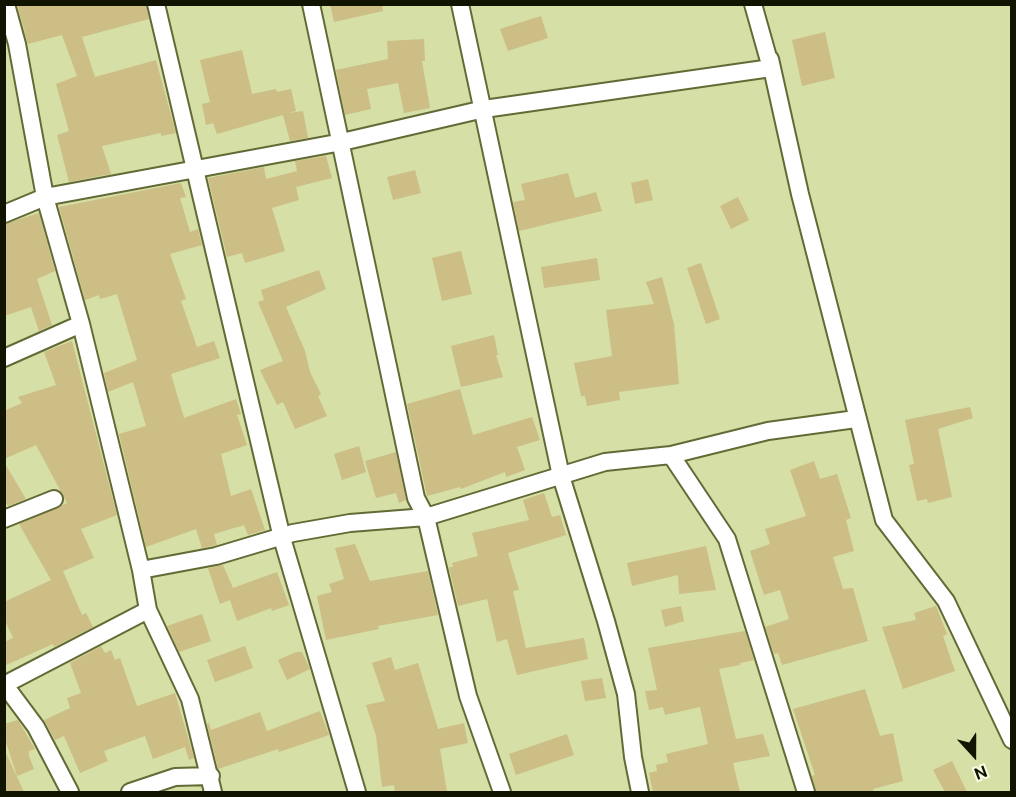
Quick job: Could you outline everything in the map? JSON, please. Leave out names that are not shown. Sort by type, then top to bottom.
[{"type":"street","points":[[6,4],[11,46],[45,197],[81,324],[141,570],[148,610],[190,699],[212,784],[175,777],[130,792]]},
{"type":"street","points":[[156,4],[282,538],[357,792]]},
{"type":"street","points":[[310,4],[342,142],[416,498],[426,517],[468,696],[502,792]]},
{"type":"street","points":[[460,4],[561,476],[626,694],[633,757],[640,792]]},
{"type":"street","points":[[753,4],[771,68],[856,419],[884,520],[946,601],[1011,740]]},
{"type":"street","points":[[760,4],[771,68]]},
{"type":"street","points":[[4,214],[45,197],[159,174],[195,170],[342,142],[484,109],[771,68]]},
{"type":"street","points":[[4,358],[81,324]]},
{"type":"street","points":[[141,570],[216,556],[293,533],[351,523],[426,517],[605,462],[671,455],[768,431],[856,419]]},
{"type":"street","points":[[671,455],[727,539],[806,792]]},
{"type":"street","points":[[4,519],[54,499]]},
{"type":"street","points":[[70,792],[36,728],[5,685],[148,610]]},
{"type":"building","points":[[17,4],[146,4],[149,19],[82,37],[95,77],[156,60],[176,133],[161,136],[161,133],[102,146],[111,174],[69,182],[57,135],[69,131],[56,84],[77,76],[62,35],[28,44]]},
{"type":"building","points":[[330,4],[382,4],[383,11],[334,22]]},
{"type":"building","points":[[541,16],[548,38],[508,51],[500,29]]},
{"type":"building","points":[[825,32],[835,78],[802,86],[792,40]]},
{"type":"building","points":[[424,39],[425,61],[422,61],[430,108],[404,113],[398,83],[367,89],[371,109],[345,115],[336,70],[388,59],[387,41]]},
{"type":"building","points":[[242,50],[252,94],[276,89],[277,92],[291,89],[296,111],[289,113],[303,111],[308,138],[290,141],[283,115],[217,134],[213,123],[206,125],[202,104],[210,102],[200,60]]},
{"type":"building","points":[[326,156],[332,178],[296,187],[299,200],[272,208],[285,251],[245,263],[242,253],[227,257],[208,178],[264,167],[266,179],[297,171],[295,161]]},
{"type":"building","points":[[415,170],[421,193],[393,200],[387,177]]},
{"type":"building","points":[[568,173],[575,198],[596,192],[602,211],[519,231],[513,202],[525,200],[521,184]]},
{"type":"building","points":[[648,179],[653,200],[635,204],[631,183]]},
{"type":"building","points":[[181,183],[186,197],[180,198],[190,232],[198,229],[202,245],[170,254],[186,299],[181,301],[197,347],[214,341],[220,358],[171,374],[184,418],[236,399],[241,414],[237,415],[247,445],[221,454],[231,496],[251,489],[265,530],[248,535],[244,525],[214,534],[217,545],[202,548],[196,529],[146,547],[119,434],[146,426],[133,382],[108,392],[104,373],[137,360],[117,294],[100,299],[99,295],[85,300],[59,207]]},
{"type":"building","points":[[738,197],[749,220],[731,229],[720,206]]},
{"type":"building","points":[[39,213],[55,271],[37,279],[52,325],[39,331],[31,307],[4,316],[4,224]]},
{"type":"building","points":[[461,251],[472,294],[442,301],[432,258]]},
{"type":"building","points":[[597,258],[600,280],[544,288],[541,267]]},
{"type":"building","points":[[701,263],[720,319],[706,324],[687,268]]},
{"type":"building","points":[[319,270],[326,289],[286,307],[305,351],[310,372],[321,394],[318,396],[327,416],[295,429],[283,402],[277,405],[260,370],[283,361],[258,302],[264,300],[261,290]]},
{"type":"building","points":[[662,277],[674,324],[679,384],[619,392],[620,400],[587,406],[585,396],[581,396],[574,363],[612,356],[606,310],[654,304],[646,282]]},
{"type":"building","points":[[494,335],[498,355],[496,355],[503,377],[461,387],[451,346]]},
{"type":"building","points":[[72,341],[117,515],[81,529],[94,558],[63,571],[82,615],[86,613],[93,627],[54,647],[53,644],[4,666],[4,642],[13,638],[4,618],[4,602],[51,580],[19,524],[67,503],[36,445],[4,459],[4,411],[22,403],[18,397],[56,385],[44,352]]},
{"type":"building","points":[[460,389],[473,435],[532,417],[540,440],[517,447],[525,470],[506,477],[505,472],[461,489],[460,487],[427,496],[407,404]]},
{"type":"building","points":[[970,407],[973,418],[938,429],[952,497],[928,503],[927,499],[917,501],[909,465],[914,464],[905,420]]},
{"type":"building","points":[[359,446],[366,472],[342,480],[334,454]]},
{"type":"building","points":[[396,452],[406,500],[399,503],[396,493],[376,498],[365,461]]},
{"type":"building","points":[[814,461],[820,479],[837,474],[851,518],[846,520],[854,551],[833,557],[843,589],[853,588],[868,641],[782,665],[778,653],[774,654],[765,627],[789,619],[780,590],[764,595],[750,551],[770,544],[765,529],[806,516],[790,470]]},
{"type":"building","points":[[4,462],[26,499],[8,506],[4,501]]},
{"type":"building","points":[[544,493],[552,517],[560,515],[566,535],[508,553],[519,590],[513,591],[526,648],[584,638],[588,659],[517,675],[507,639],[497,642],[487,599],[458,606],[449,567],[453,567],[452,563],[478,556],[472,533],[529,520],[523,500]]},
{"type":"building","points":[[355,544],[370,581],[428,571],[438,615],[378,626],[379,629],[326,640],[317,596],[332,592],[329,584],[344,579],[335,548]]},
{"type":"building","points":[[706,546],[716,590],[679,594],[678,575],[632,586],[627,563]]},
{"type":"building","points":[[223,565],[233,588],[277,572],[289,605],[272,611],[271,608],[237,621],[230,600],[220,604],[208,568]]},
{"type":"building","points":[[681,606],[684,621],[665,627],[661,610]]},
{"type":"building","points":[[936,606],[947,634],[943,636],[955,671],[903,689],[882,627],[916,620],[914,613]]},
{"type":"building","points":[[202,614],[211,641],[179,652],[167,626]]},
{"type":"building","points":[[745,631],[754,660],[719,669],[736,739],[763,734],[770,756],[733,763],[740,792],[653,792],[649,773],[657,771],[656,765],[668,762],[666,754],[708,744],[700,707],[665,715],[663,707],[649,710],[645,691],[657,690],[648,648]]},
{"type":"building","points":[[101,646],[105,653],[111,650],[115,660],[120,658],[137,706],[175,693],[194,758],[189,760],[185,747],[153,759],[145,736],[104,751],[108,761],[80,773],[64,736],[55,740],[44,720],[70,708],[67,698],[81,693],[70,663]]},
{"type":"building","points":[[245,646],[253,668],[215,682],[207,660]]},
{"type":"building","points":[[296,652],[302,652],[310,669],[287,680],[278,660]]},
{"type":"building","points":[[391,657],[395,670],[418,663],[438,729],[464,723],[468,743],[440,749],[447,792],[395,792],[394,785],[382,787],[376,736],[366,705],[385,701],[372,663]]},
{"type":"building","points":[[602,678],[606,698],[585,701],[581,681]]},
{"type":"building","points":[[865,689],[880,736],[893,733],[903,781],[873,789],[874,792],[816,792],[812,776],[815,775],[793,709]]},
{"type":"building","points":[[320,711],[329,735],[218,769],[207,724],[209,723],[211,730],[260,712],[267,731]]},
{"type":"building","points":[[18,720],[35,749],[29,751],[34,769],[17,776],[4,736],[4,724]]},
{"type":"building","points":[[567,734],[574,755],[516,775],[509,754]]},
{"type":"building","points":[[4,749],[24,792],[4,792]]},
{"type":"building","points":[[952,761],[967,792],[945,792],[933,770]]}]
